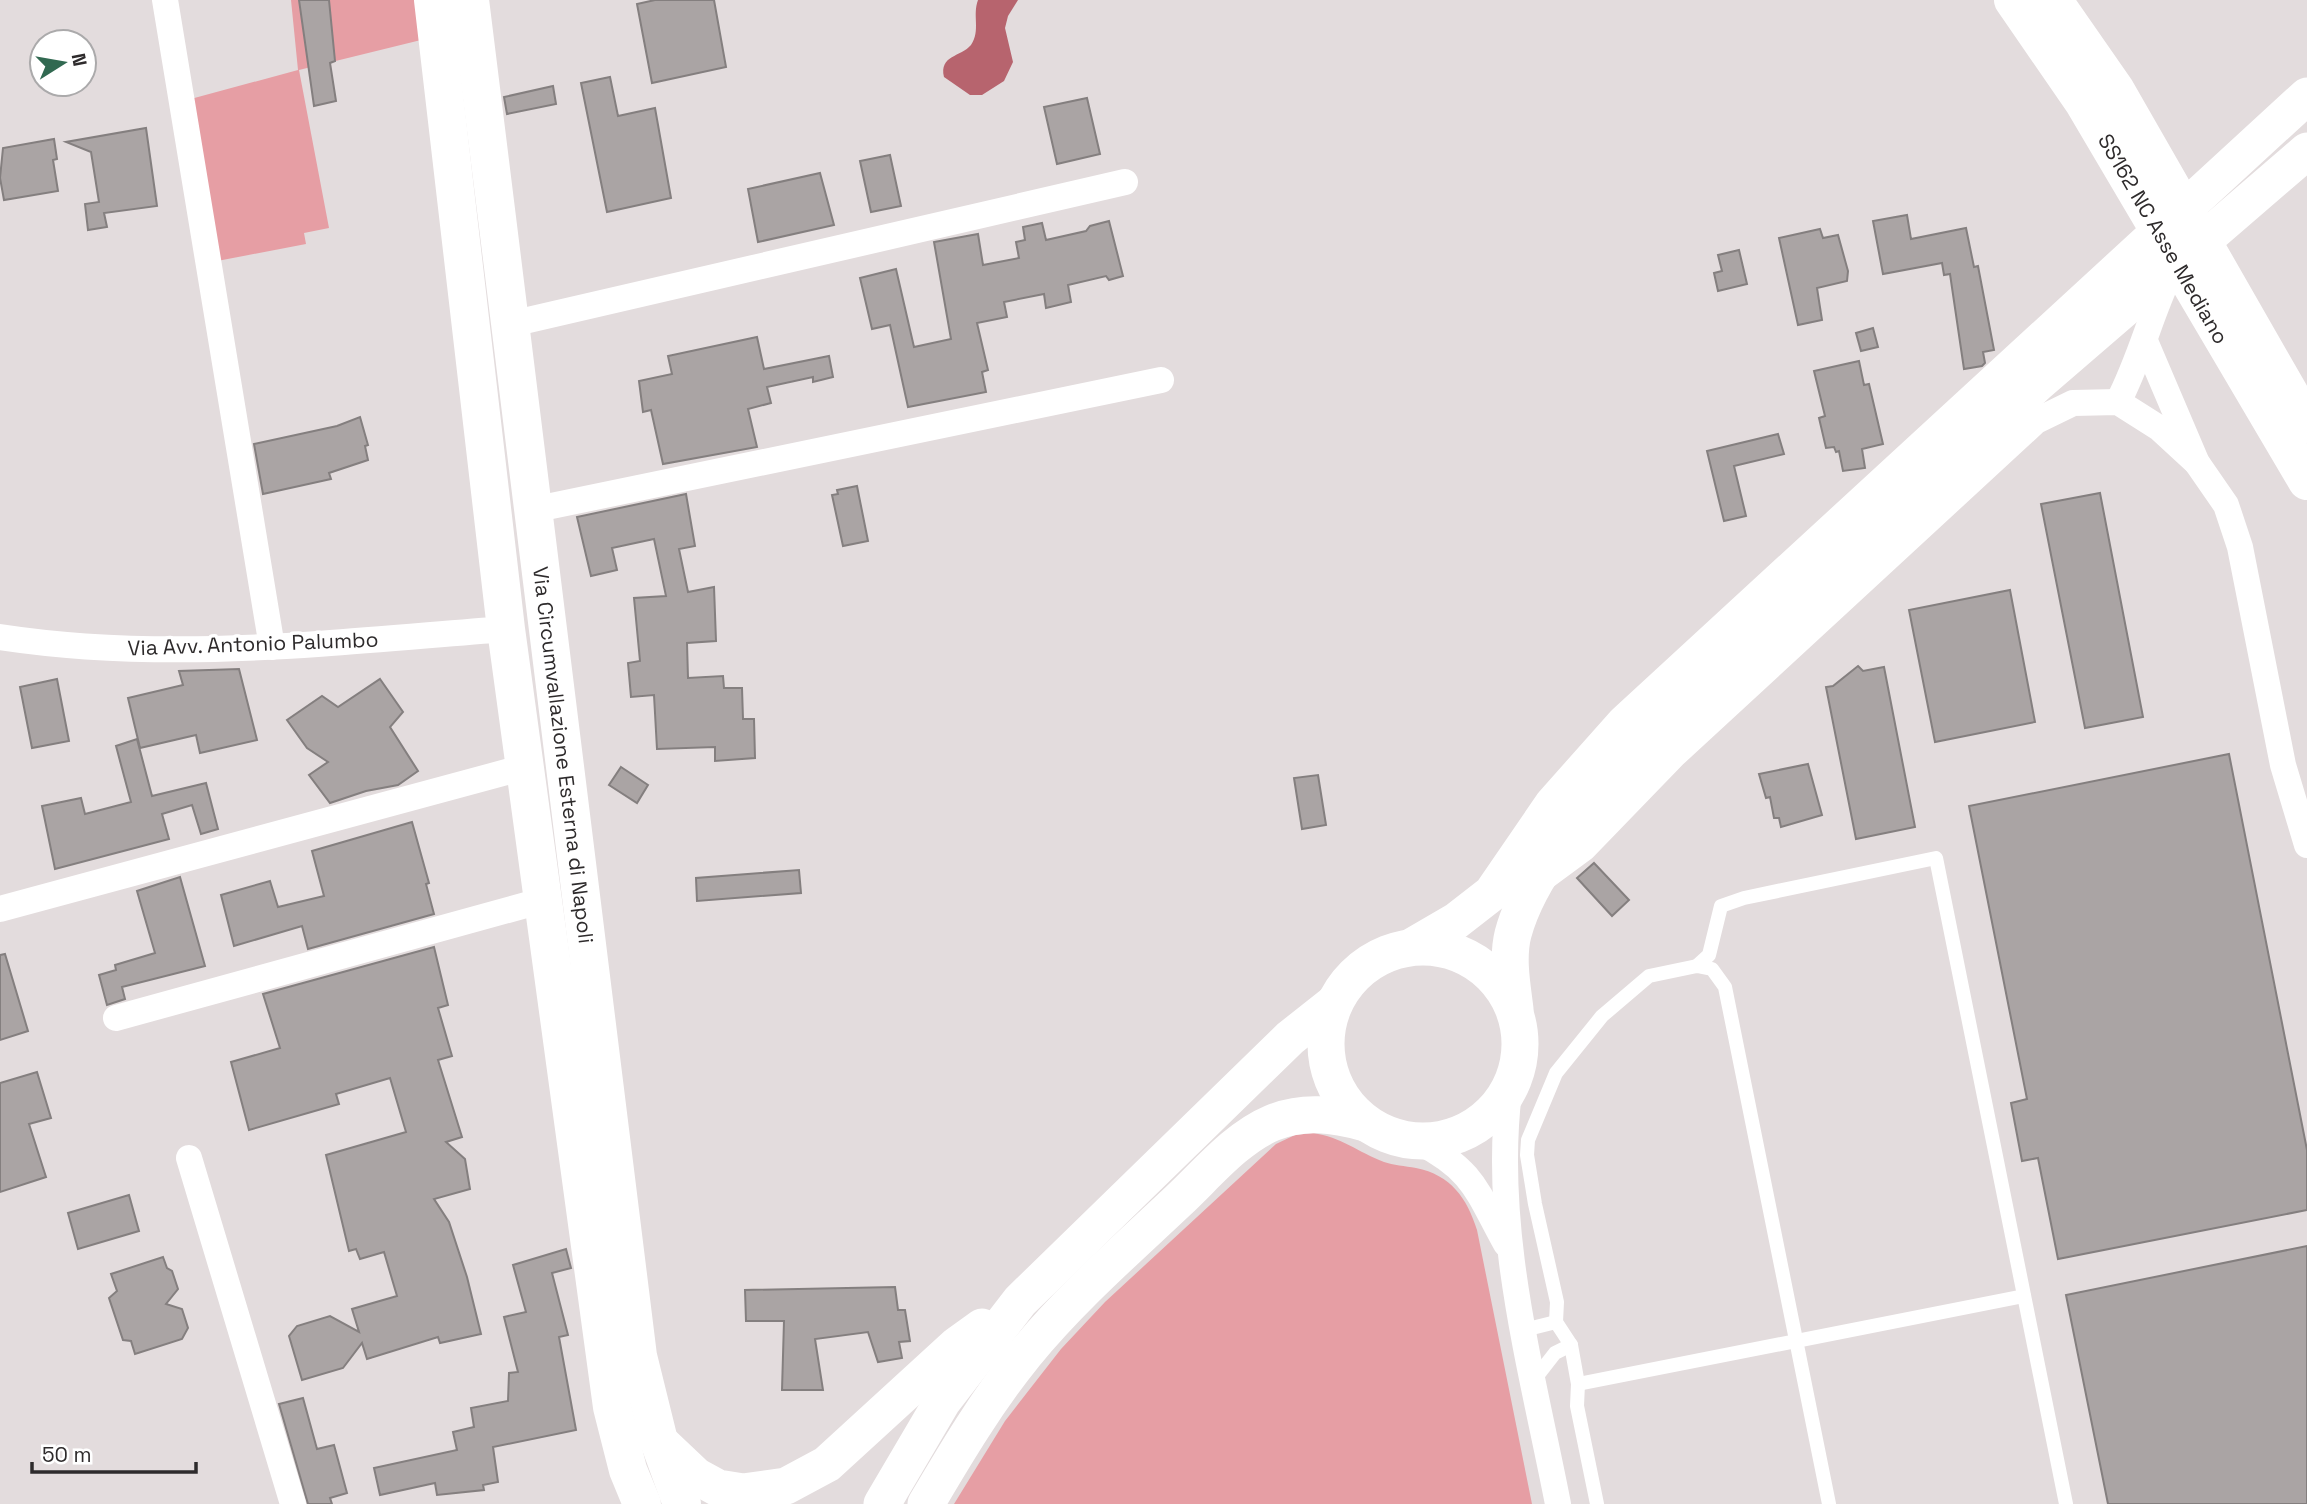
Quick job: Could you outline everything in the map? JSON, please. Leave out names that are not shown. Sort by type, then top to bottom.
[{"type":"main road","name":"Via Circumvallazione Esterna di Napoli","points":[[433,0],[506,629],[612,1407],[628,1470],[642,1504]]},
{"type":"main road","name":"Via Circumvallazione Esterna di Napoli","points":[[470,0],[638,1356],[659,1441],[682,1504]]},
{"type":"main road","name":"SS162 NC Asse Mediano","points":[[2013,0],[2099,96]]},
{"type":"main road","name":"SS162 NC Asse Mediano","points":[[2053,0],[2099,96],[2262,376],[2304,481]]},
{"type":"main road","points":[[1365,1123],[1342,1100],[1328,1069],[1325,1036],[1334,1004],[1347,982],[1365,965],[1388,952],[1413,946],[1456,921],[1492,893],[1553,804],[1625,723],[2307,96]]},
{"type":"main road","points":[[926,1504],[970,1430],[1025,1354],[1088,1283],[1235,1148],[1271,1124],[1306,1114],[1336,1115],[1365,1123],[1391,1137],[1419,1142],[1446,1140],[1471,1130],[1492,1114],[1508,1092],[1518,1065],[1521,1037],[1514,1009],[1510,966],[1513,934],[1536,883],[1574,824],[1623,769],[2028,392],[2307,150]]},
{"type":"main road","name":"SS162 NC Asse Mediano","points":[[2262,376],[2307,424]]},
{"type":"main road","points":[[1413,946],[1444,948],[1474,960],[1498,982],[1514,1009]]},
{"type":"main road","points":[[882,1504],[942,1402],[1020,1301],[1290,1038],[1334,1004]]},
{"type":"main road","points":[[659,1441],[696,1476],[718,1488],[743,1492],[786,1486],[827,1464],[957,1345],[1020,1301]]},
{"type":"street","points":[[165,0],[272,647]]},
{"type":"street","points":[[511,324],[1125,182]]},
{"type":"street","points":[[2119,402],[2134,371],[2153,310],[2175,263]]},
{"type":"street","points":[[2145,341],[2197,463],[2226,505],[2240,547],[2283,765],[2307,845]]},
{"type":"street","points":[[532,510],[1161,380]]},
{"type":"street","points":[[1536,883],[1584,848],[1674,755],[2036,421],[2073,403],[2119,402],[2159,428],[2197,463]]},
{"type":"street","name":"Via Avv. Antonio Palumbo","points":[[0,636],[54,645],[149,652],[272,647],[506,629]]},
{"type":"street","points":[[0,909],[525,767]]},
{"type":"street","points":[[116,1018],[544,900]]},
{"type":"street","points":[[1508,1092],[1504,1160],[1510,1252],[1558,1504]]},
{"type":"street","points":[[1419,1142],[1449,1158],[1475,1184],[1510,1252]]},
{"type":"street","points":[[189,1158],[293,1504]]},
{"type":"lane","points":[[1697,966],[1709,955],[1721,906],[1744,898],[1936,858],[2066,1504]]},
{"type":"lane","points":[[1597,1504],[1577,1406],[1578,1384],[1571,1345],[1556,1322],[1557,1302],[1527,1155],[1532,1126],[1563,1064],[1602,1016],[1649,976],[1697,966],[1712,969],[1725,987],[1829,1504]]},
{"type":"lane","points":[[1578,1384],[2024,1296]]},
{"type":"lane","points":[[1524,1329],[1556,1322]]},
{"type":"lane","points":[[1534,1380],[1555,1353],[1571,1345]]},
{"type":"shaded area","points":[[291,0],[416,0],[421,40],[299,70],[329,228],[304,233],[306,244],[212,262],[187,100],[298,70]]},
{"type":"shaded area","points":[[978,0],[1018,0],[1008,16],[1005,28],[1013,62],[1004,81],[982,95],[970,95],[944,77],[943,70],[948,60],[967,49],[974,39]]},
{"type":"shaded area","points":[[1313,1133],[1341,1141],[1384,1162],[1428,1171],[1448,1182],[1463,1198],[1477,1230],[1532,1504],[954,1504],[1005,1421],[1061,1349],[1105,1302],[1276,1144],[1295,1135]]},
{"type":"building","points":[[299,0],[329,0],[335,61],[330,63],[336,101],[314,106]]},
{"type":"building","points":[[655,0],[714,0],[726,67],[652,83],[637,4]]},
{"type":"building","points":[[610,77],[618,116],[655,108],[671,198],[607,212],[581,83]]},
{"type":"building","points":[[553,86],[556,104],[507,114],[504,97]]},
{"type":"building","points":[[1087,98],[1100,154],[1057,164],[1044,107]]},
{"type":"building","points":[[146,128],[157,206],[104,213],[107,227],[88,230],[85,204],[99,202],[91,152],[66,142]]},
{"type":"building","points":[[54,139],[57,159],[53,160],[58,191],[4,200],[0,178],[3,148]]},
{"type":"building","points":[[890,155],[901,206],[871,212],[860,161]]},
{"type":"building","points":[[820,173],[834,225],[758,242],[748,189]]},
{"type":"building","points":[[1907,215],[1911,239],[1966,228],[1974,267],[1978,266],[1994,350],[1983,352],[1985,363],[1982,366],[1964,369],[1950,274],[1944,275],[1942,263],[1883,274],[1873,221]]},
{"type":"building","points":[[1109,221],[1123,276],[1109,280],[1106,276],[1068,285],[1071,302],[1046,308],[1044,294],[1004,302],[1007,317],[977,323],[988,370],[982,372],[986,392],[908,407],[890,325],[872,329],[860,278],[896,269],[914,347],[951,339],[934,242],[978,234],[983,265],[1019,258],[1016,242],[1025,240],[1023,227],[1042,223],[1046,240],[1086,231],[1090,226]]},
{"type":"building","points":[[1820,229],[1823,238],[1838,235],[1848,271],[1847,281],[1817,288],[1822,320],[1798,325],[1779,238]]},
{"type":"building","points":[[1739,250],[1747,284],[1718,291],[1714,273],[1722,271],[1718,255]]},
{"type":"building","points":[[1873,328],[1878,347],[1861,351],[1856,333]]},
{"type":"building","points":[[757,337],[764,369],[829,356],[833,377],[813,382],[813,377],[767,387],[771,403],[748,409],[757,447],[663,464],[651,410],[643,412],[639,381],[672,374],[668,356]]},
{"type":"building","points":[[1859,361],[1864,385],[1869,384],[1883,444],[1862,449],[1865,468],[1843,471],[1839,451],[1836,452],[1834,447],[1826,448],[1819,418],[1825,416],[1814,371]]},
{"type":"building","points":[[360,417],[368,445],[365,446],[368,460],[329,473],[331,479],[263,494],[254,444],[337,426]]},
{"type":"building","points":[[1778,434],[1784,454],[1734,466],[1746,516],[1724,521],[1707,451]]},
{"type":"building","points":[[857,486],[868,541],[843,546],[832,495],[838,494],[837,490]]},
{"type":"building","points":[[2100,493],[2143,717],[2085,728],[2041,504]]},
{"type":"building","points":[[686,494],[695,546],[679,549],[688,592],[714,587],[716,641],[687,643],[688,678],[723,676],[724,688],[742,688],[743,719],[754,719],[755,758],[715,761],[715,747],[657,749],[654,695],[631,697],[628,663],[640,661],[634,598],[666,596],[654,539],[612,548],[617,570],[591,576],[577,517]]},
{"type":"building","points":[[2010,590],[2035,722],[1935,742],[1909,610]]},
{"type":"building","points":[[1858,666],[1863,671],[1884,667],[1915,827],[1856,839],[1826,687],[1833,686]]},
{"type":"building","points":[[239,669],[257,740],[200,753],[196,735],[140,748],[128,698],[183,685],[179,671]]},
{"type":"building","points":[[57,679],[69,741],[32,748],[20,687]]},
{"type":"building","points":[[380,679],[403,712],[390,727],[418,771],[398,785],[366,791],[330,803],[309,775],[328,762],[307,748],[287,720],[322,696],[338,707]]},
{"type":"building","points":[[137,739],[152,796],[206,783],[218,829],[201,834],[192,805],[162,814],[169,839],[55,869],[42,806],[81,798],[85,814],[131,802],[116,746]]},
{"type":"building","points":[[2229,754],[2307,1150],[2307,1210],[2058,1259],[2038,1158],[2022,1161],[2011,1103],[2027,1099],[1969,806]]},
{"type":"building","points":[[1808,764],[1822,815],[1781,827],[1779,818],[1774,818],[1770,797],[1766,798],[1759,774]]},
{"type":"building","points":[[621,767],[648,785],[637,803],[609,785]]},
{"type":"building","points":[[1318,775],[1326,825],[1302,829],[1294,778]]},
{"type":"building","points":[[412,822],[429,883],[426,884],[434,914],[308,949],[302,926],[234,946],[221,895],[270,881],[278,907],[324,896],[312,851]]},
{"type":"building","points":[[1594,863],[1629,900],[1612,916],[1577,878]]},
{"type":"building","points":[[799,870],[801,893],[697,901],[696,878]]},
{"type":"building","points":[[180,877],[205,966],[122,987],[125,999],[107,1005],[99,975],[116,970],[115,965],[155,953],[137,891]]},
{"type":"building","points":[[434,947],[448,1005],[438,1008],[452,1056],[438,1060],[462,1137],[446,1142],[465,1159],[470,1189],[434,1199],[449,1222],[467,1277],[481,1334],[440,1343],[438,1337],[367,1359],[362,1343],[343,1368],[302,1380],[289,1336],[297,1326],[330,1316],[359,1332],[352,1309],[397,1296],[384,1252],[360,1259],[356,1249],[349,1251],[326,1155],[406,1132],[390,1078],[336,1094],[339,1104],[249,1130],[231,1062],[280,1048],[263,994]]},
{"type":"building","points":[[5,954],[28,1031],[0,1040],[0,955]]},
{"type":"building","points":[[37,1072],[51,1118],[29,1124],[46,1177],[0,1192],[0,1083]]},
{"type":"building","points":[[129,1195],[139,1231],[78,1249],[68,1213]]},
{"type":"building","points":[[2307,1246],[2307,1504],[2108,1504],[2066,1295]]},
{"type":"building","points":[[566,1249],[571,1268],[552,1273],[568,1335],[559,1337],[576,1430],[493,1447],[498,1482],[483,1485],[484,1490],[437,1495],[435,1483],[380,1495],[374,1468],[457,1450],[453,1432],[474,1427],[471,1408],[508,1401],[509,1373],[518,1372],[504,1317],[526,1312],[513,1265]]},
{"type":"building","points":[[163,1257],[167,1268],[172,1271],[178,1289],[166,1304],[182,1309],[188,1328],[182,1339],[135,1354],[131,1341],[123,1340],[109,1298],[117,1291],[111,1274]]},
{"type":"building","points":[[895,1287],[898,1310],[905,1310],[910,1341],[899,1342],[902,1358],[878,1362],[868,1332],[815,1339],[823,1390],[782,1390],[784,1321],[746,1321],[745,1290]]},
{"type":"building","points":[[303,1398],[317,1449],[334,1445],[347,1493],[330,1498],[332,1504],[308,1504],[279,1404]]}]
